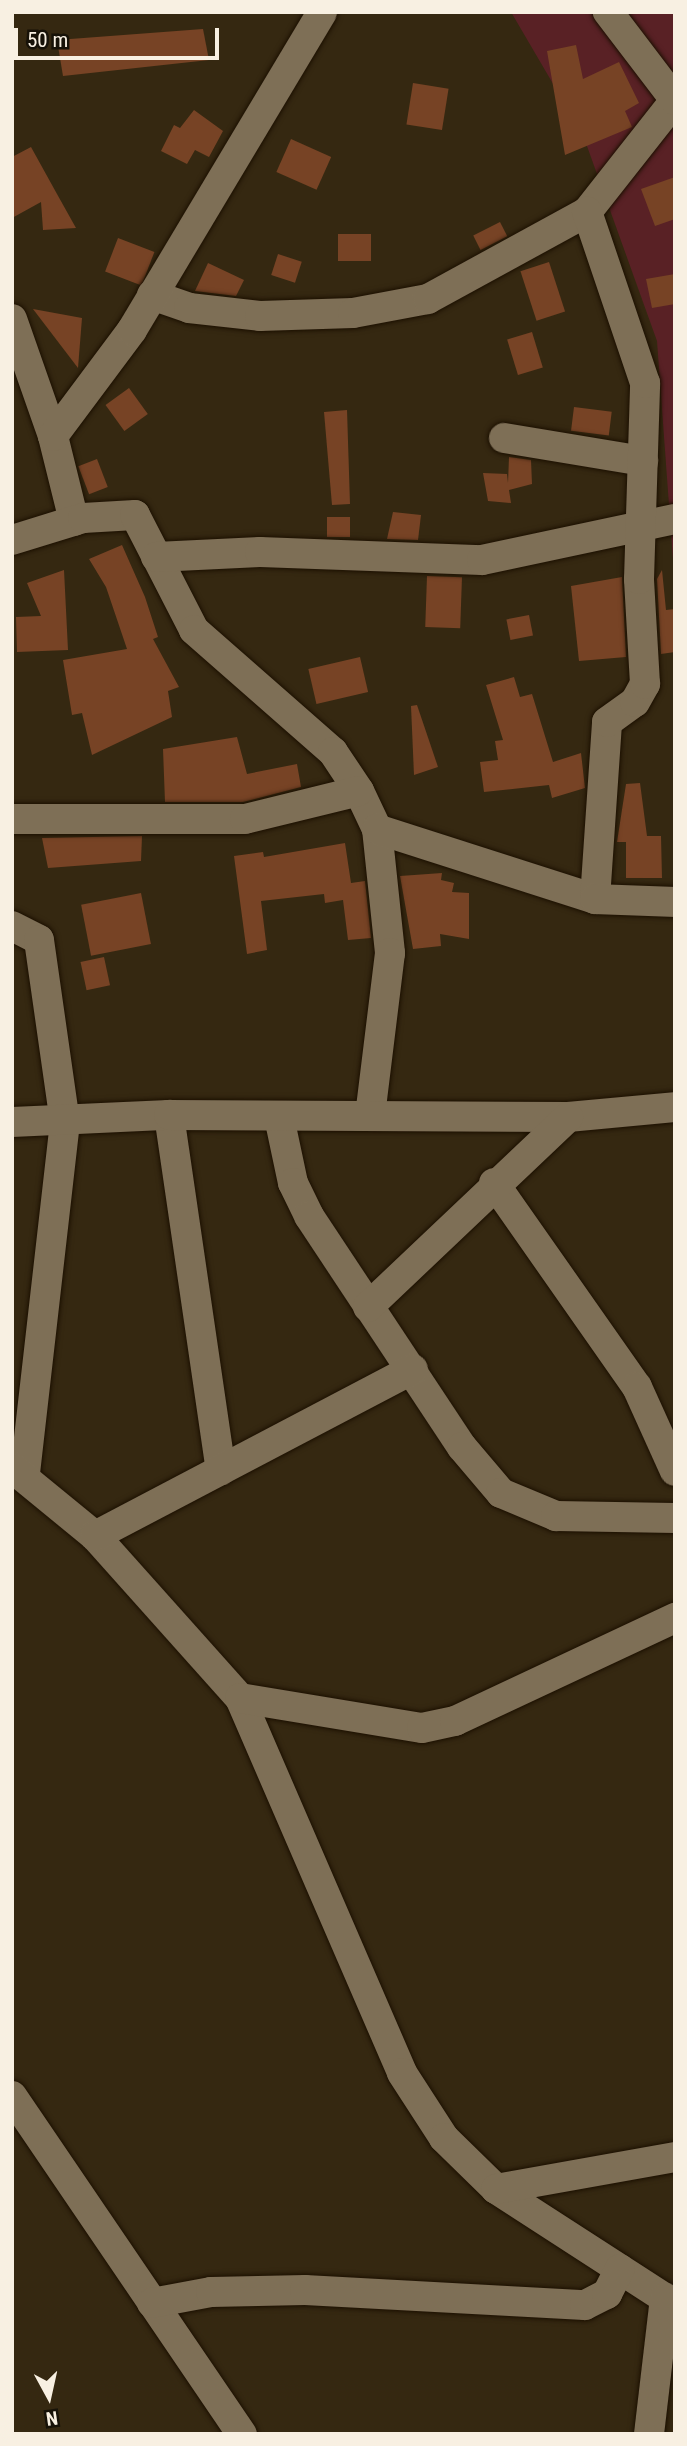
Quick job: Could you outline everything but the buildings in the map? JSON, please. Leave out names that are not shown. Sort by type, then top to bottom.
[{"type":"street","points":[[53,436],[152,295],[322,12]]},
{"type":"street","points":[[152,295],[189,308],[260,316],[353,313],[428,299],[587,212],[675,100],[608,12]]},
{"type":"street","points":[[587,212],[645,383],[641,526],[645,684],[635,702],[607,722],[596,899]]},
{"type":"street","points":[[12,319],[53,436],[74,521]]},
{"type":"street","points":[[504,438],[643,461]]},
{"type":"street","points":[[12,540],[74,521],[135,515],[194,630],[333,752],[359,791],[377,830],[390,953],[370,1115]]},
{"type":"street","points":[[156,557],[260,552],[482,560],[675,519]]},
{"type":"street","points":[[12,819],[245,819],[359,791]]},
{"type":"street","points":[[377,830],[596,899],[675,902]]},
{"type":"street","points":[[12,926],[39,940],[65,1122],[19,1471],[95,1536],[240,1698],[402,2073],[444,2138],[496,2189],[670,2301],[649,2434]]},
{"type":"street","points":[[12,1122],[65,1122],[169,1115],[568,1117],[675,1107]]},
{"type":"street","points":[[169,1115],[221,1470]]},
{"type":"street","points":[[279,1117],[293,1183],[309,1216],[368,1307],[501,1493],[556,1516],[675,1518]]},
{"type":"street","points":[[368,1307],[494,1183],[568,1117]]},
{"type":"street","points":[[494,1183],[637,1387],[675,1471]]},
{"type":"street","points":[[95,1536],[413,1369]]},
{"type":"street","points":[[240,1698],[422,1728],[456,1721],[675,1618]]},
{"type":"street","points":[[12,2096],[242,2434]]},
{"type":"street","points":[[496,2189],[675,2157]]},
{"type":"street","points":[[152,2302],[211,2291],[305,2290],[585,2305],[607,2294],[620,2269]]},
{"type":"shaded area","points":[[511,12],[675,12],[675,587],[657,341],[583,135]]}]
